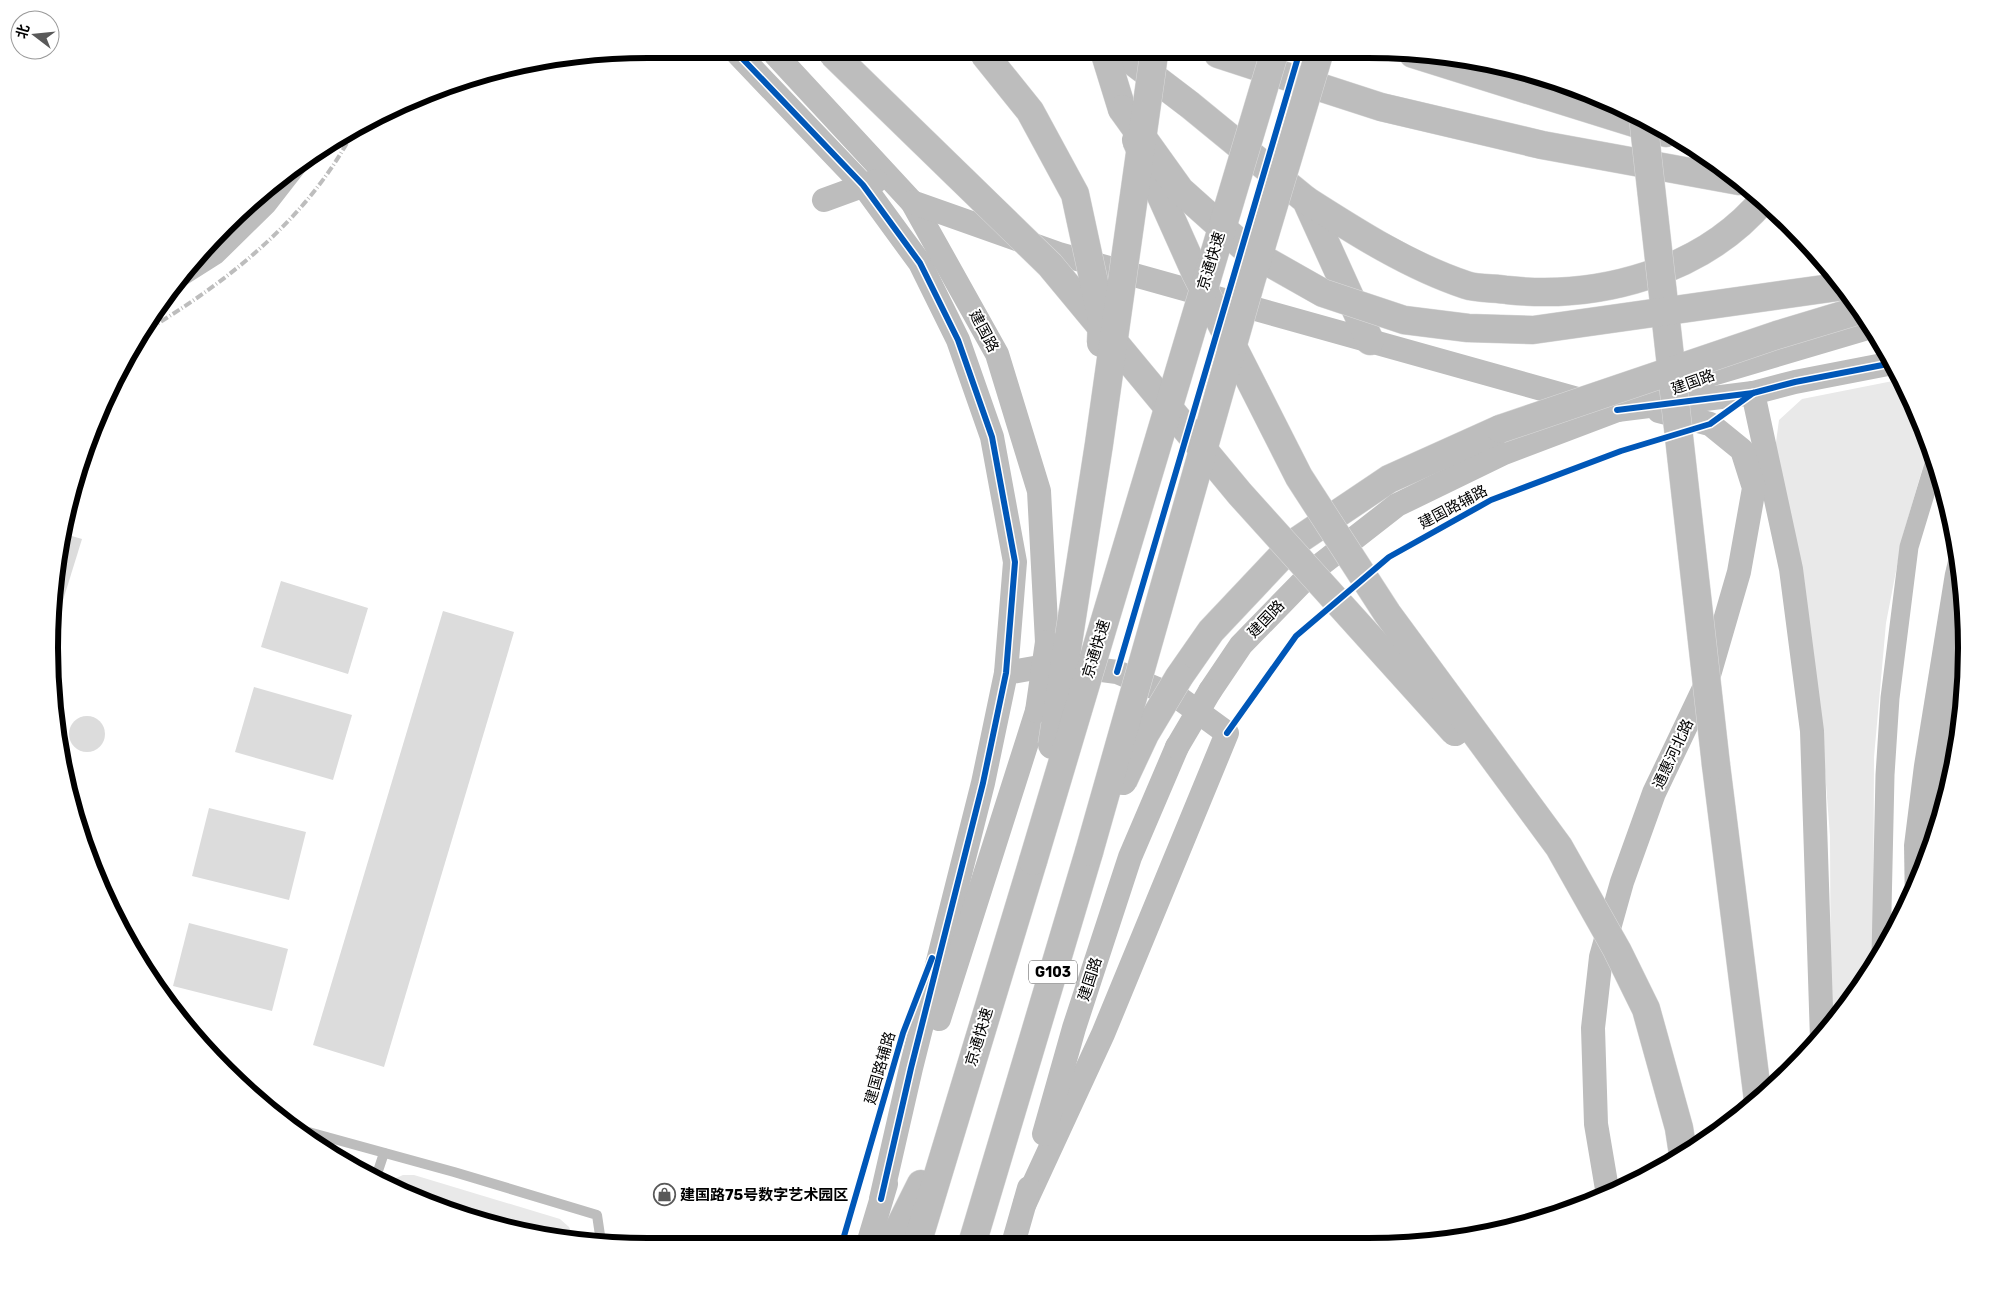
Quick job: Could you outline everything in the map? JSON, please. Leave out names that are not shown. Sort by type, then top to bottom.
[{"type":"highway","points":[[837,58],[1050,265],[1240,494],[1558,847]]},
{"type":"highway","points":[[987,58],[1030,111],[1075,194],[1102,319],[1099,444]]},
{"type":"highway","points":[[1106,58],[1122,109],[1196,274],[1299,476],[1387,613],[1558,847],[1616,950],[1646,1009],[1679,1128],[1682,1147]]},
{"type":"highway","points":[[1128,58],[1190,105],[1306,200],[1360,235],[1467,286],[1522,292],[1574,292],[1635,280],[1693,256],[1725,234],[1758,205]]},
{"type":"highway","points":[[1033,861],[1067,658],[1153,58]]},
{"type":"highway","points":[[1231,58],[1381,106],[1542,145],[1725,178]]},
{"type":"highway","name":"京通快速","points":[[919,1238],[1273,58]]},
{"type":"highway","name":"G103","points":[[974,1238],[1089,852],[1251,281],[1318,58]]},
{"type":"highway","points":[[1440,62],[1643,126]]},
{"type":"highway","points":[[1122,109],[1180,190],[1248,250],[1322,293],[1404,320],[1468,328],[1533,330],[1835,287]]},
{"type":"highway","points":[[1644,126],[1716,765],[1757,1092]]},
{"type":"highway","points":[[1306,200],[1370,341]]},
{"type":"highway","points":[[1089,852],[1145,734],[1179,677],[1211,631],[1294,543],[1388,479],[1500,429],[1777,335],[1853,312]]},
{"type":"highway","points":[[894,1238],[952,1123]]},
{"type":"street","points":[[742,58],[863,185],[924,272],[958,340],[992,437],[1015,562],[1006,673],[983,783],[911,1068],[881,1199]]},
{"type":"street","name":"建国路","points":[[780,58],[912,202],[997,354],[1039,491],[1047,642],[1037,711],[870,1238]]},
{"type":"street","points":[[824,200],[889,177]]},
{"type":"street","points":[[912,202],[1059,254],[1537,390],[1617,410],[1753,393],[1794,382],[1885,364]]},
{"type":"street","points":[[198,266],[216,255],[254,208]]},
{"type":"street","name":"建国路","points":[[1015,1238],[1074,1028],[1130,857],[1177,747],[1210,691],[1241,645],[1315,569],[1397,505],[1504,454],[1709,375],[1864,329]]},
{"type":"street","points":[[1753,393],[1791,569],[1812,731],[1822,1025]]},
{"type":"street","name":"通惠河北路","points":[[1607,1188],[1596,1124],[1593,1038],[1601,957],[1622,882],[1654,793],[1707,682],[1740,572],[1754,488],[1742,450],[1710,424],[1665,411],[1617,410]]},
{"type":"street","points":[[1882,937],[1885,775],[1890,698],[1909,547],[1931,472]]},
{"type":"street","points":[[1006,673],[1057,664],[1117,672],[1179,698],[1227,733],[1103,1034],[1025,1203]]},
{"type":"lane","points":[[312,1133],[597,1216],[600,1236]]},
{"type":"lane","points":[[377,1173],[384,1153]]},
{"type":"shaded area","points":[[1894,381],[1914,422],[1926,456],[1903,535],[1886,623],[1874,757],[1873,953],[1859,976],[1831,1013],[1830,836],[1820,706],[1774,457],[1779,420],[1802,399]]},
{"type":"shaded area","points":[[1950,552],[1957,609],[1959,648],[1953,725],[1938,801],[1927,838],[1905,894],[1904,845],[1914,765],[1945,573]]},
{"type":"shaded area","points":[[403,1175],[414,1175],[560,1219],[569,1227],[572,1233],[533,1227],[495,1218],[422,1194],[391,1180]]},
{"type":"building","points":[[69,535],[82,539],[60,610],[63,571]]},
{"type":"building","points":[[281,581],[368,608],[348,674],[261,647]]},
{"type":"building","points":[[443,611],[514,632],[384,1067],[313,1045]]},
{"type":"building","points":[[254,687],[352,715],[333,780],[235,752]]},
{"type":"building","points":[[87,716],[94,717],[100,721],[104,727],[104,741],[100,747],[94,751],[87,752],[80,751],[74,747],[70,741],[69,734],[70,727],[74,721],[80,717]]},
{"type":"building","points":[[209,808],[306,832],[289,900],[192,876]]},
{"type":"building","points":[[189,923],[288,949],[272,1011],[173,986]]},
{"type":"railway","points":[[154,326],[232,272],[288,222],[335,163],[348,140]]},
{"type":"cycle path","points":[[742,58],[863,185],[920,263],[958,340],[992,437],[1015,562],[1006,673],[983,783],[911,1068],[881,1199]]},
{"type":"cycle path","points":[[1117,672],[1298,58]]},
{"type":"cycle path","points":[[1617,410],[1753,393],[1795,382],[1885,364]]},
{"type":"cycle path","name":"建国路辅路","points":[[1227,733],[1296,636],[1389,557],[1491,500],[1621,451],[1710,424],[1753,393]]},
{"type":"cycle path","name":"建国路辅路","points":[[843,1238],[903,1033],[932,958]]},
{"type":"place","name":"建国路75号数字艺术园区","points":[[664,1195]]}]
